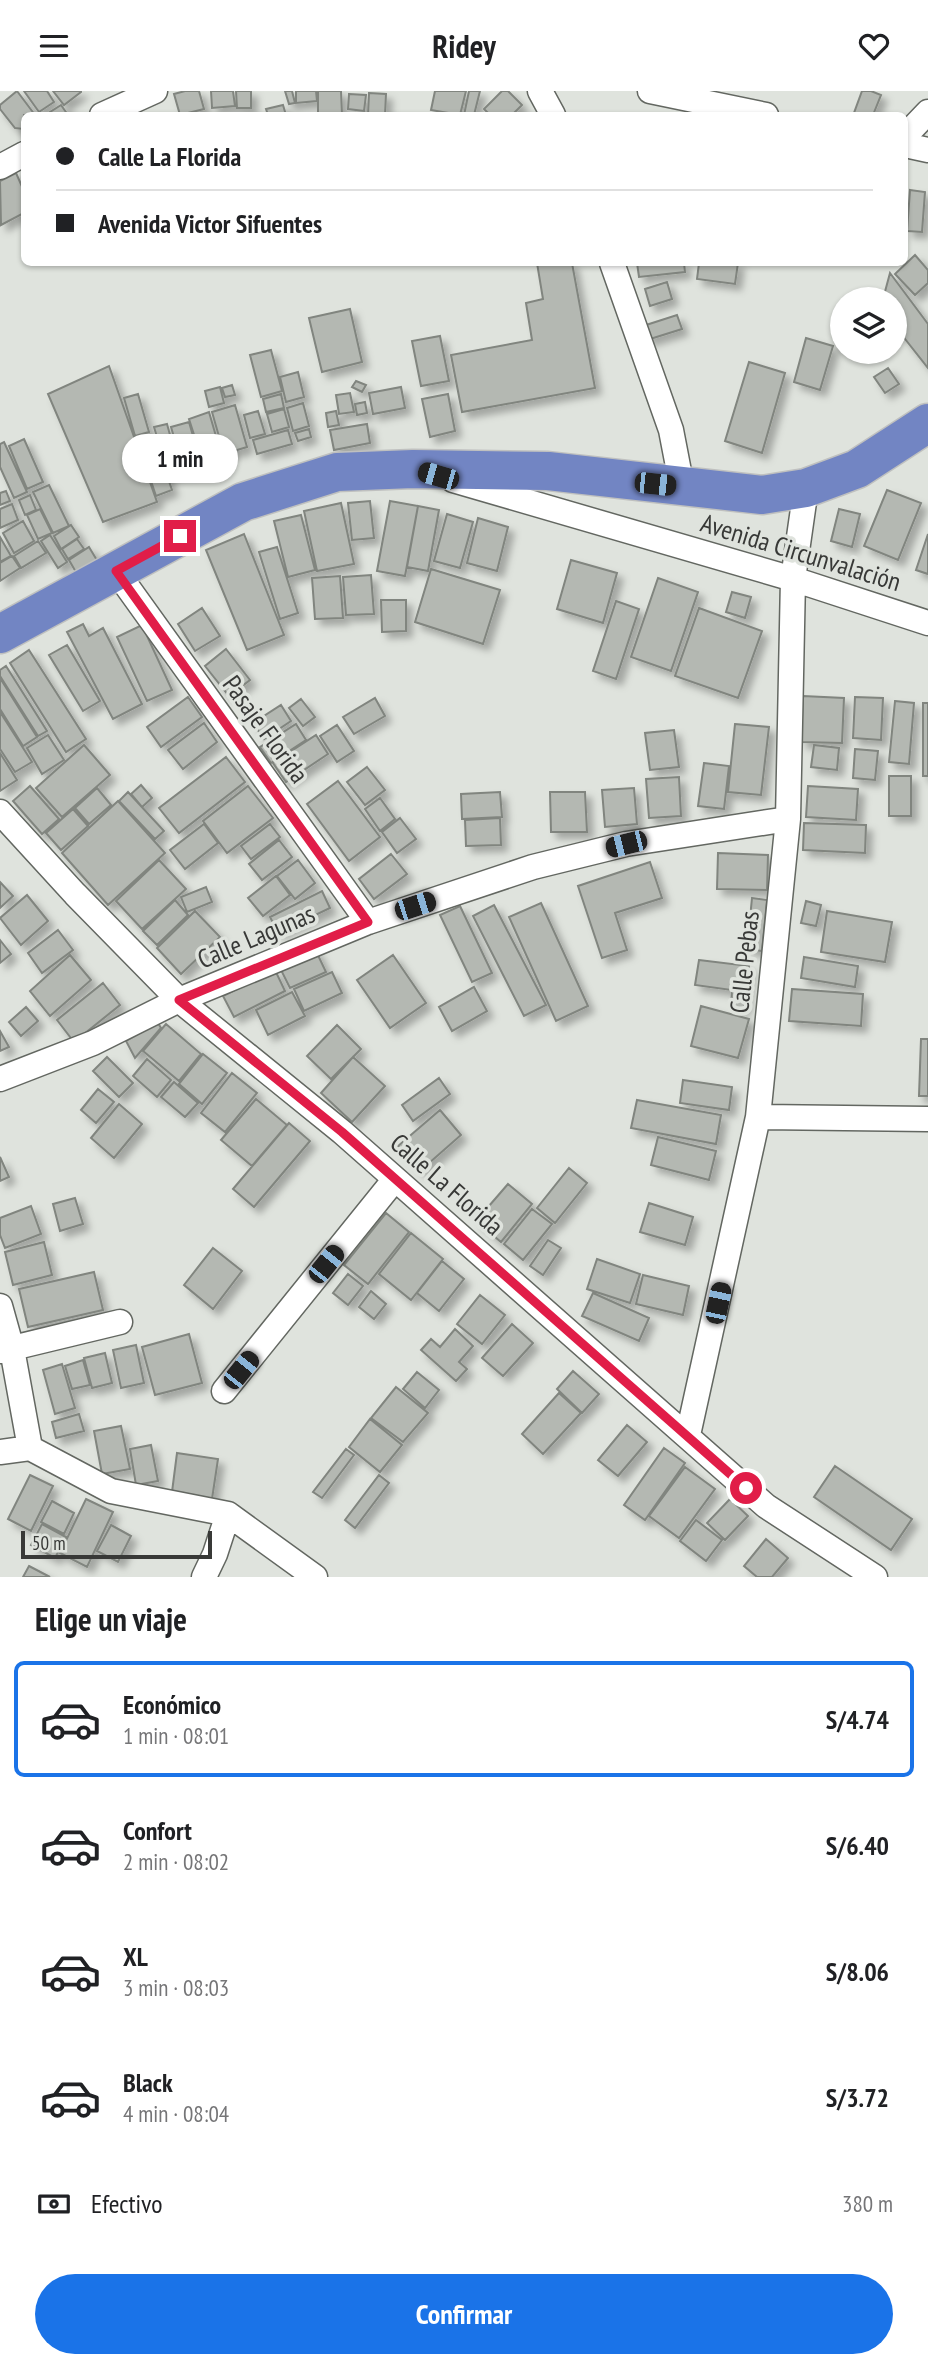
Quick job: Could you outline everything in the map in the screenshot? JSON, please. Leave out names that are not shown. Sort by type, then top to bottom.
[{"type":"highway","points":[[0,633],[243,502],[337,473],[413,469],[548,471],[762,495],[806,488],[857,468],[928,423]]},
{"type":"street","points":[[110,112],[155,91]]},
{"type":"street","points":[[540,91],[551,112]]},
{"type":"street","points":[[650,91],[752,112]]},
{"type":"street","points":[[908,133],[928,112]]},
{"type":"street","points":[[908,146],[928,150]]},
{"type":"street","points":[[613,266],[671,430],[682,487]]},
{"type":"street","name":"Avenida Circunvalación","points":[[413,469],[793,579],[928,623]]},
{"type":"street","name":"Calle Pebas","points":[[688,1435],[758,1117],[788,819],[793,579],[806,488]]},
{"type":"street","name":"Pasaje Florida","points":[[116,571],[368,922]]},
{"type":"street","name":"Calle La Florida","points":[[0,812],[75,894],[179,1000],[342,1132],[766,1506],[875,1577]]},
{"type":"street","name":"Calle Lagunas","points":[[0,1079],[93,1043],[179,1000],[368,922],[533,867],[626,844],[788,819]]},
{"type":"street","points":[[758,1117],[928,1119]]},
{"type":"street","points":[[224,1391],[395,1179]]},
{"type":"street","points":[[0,1306],[6,1350],[30,1448]]},
{"type":"street","points":[[6,1350],[120,1322]]},
{"type":"street","points":[[0,1452],[30,1448],[111,1491],[228,1514],[315,1577]]},
{"type":"street","points":[[204,1577],[228,1514]]},
{"type":"building","points":[[17,91],[33,112],[21,112],[21,129],[15,128],[0,109],[0,105]]},
{"type":"building","points":[[24,91],[47,91],[54,102],[39,112]]},
{"type":"building","points":[[53,91],[81,91],[81,92],[64,105]]},
{"type":"building","points":[[199,91],[204,109],[179,112],[174,94]]},
{"type":"building","points":[[211,91],[233,91],[235,106],[212,108]]},
{"type":"building","points":[[236,91],[251,91],[251,108],[237,108]]},
{"type":"building","points":[[285,91],[292,91],[295,103],[289,104]]},
{"type":"building","points":[[296,91],[316,91],[317,101],[296,103]]},
{"type":"building","points":[[318,91],[341,91],[342,112],[318,112]]},
{"type":"building","points":[[435,91],[466,91],[461,112],[431,110]]},
{"type":"building","points":[[469,91],[480,91],[475,112],[465,112]]},
{"type":"building","points":[[502,91],[508,91],[522,105],[515,112],[487,112],[484,109]]},
{"type":"building","points":[[862,91],[881,95],[874,112],[854,112]]},
{"type":"building","points":[[369,93],[386,94],[385,112],[368,112]]},
{"type":"building","points":[[349,94],[366,95],[364,111],[348,109]]},
{"type":"building","points":[[61,105],[66,112],[50,112]]},
{"type":"building","points":[[283,105],[285,112],[267,112],[266,109]]},
{"type":"building","points":[[16,173],[21,184],[21,215],[1,225],[0,181]]},
{"type":"building","points":[[910,190],[925,192],[922,232],[908,231]]},
{"type":"building","points":[[915,255],[928,270],[928,283],[915,295],[895,274],[903,266],[908,266],[908,262]]},
{"type":"building","points":[[538,266],[573,266],[595,388],[462,412],[451,355],[532,340],[526,303],[543,299]]},
{"type":"building","points":[[637,266],[684,266],[685,272],[639,277]]},
{"type":"building","points":[[699,266],[738,266],[735,284],[697,279]]},
{"type":"building","points":[[890,273],[900,287],[886,287]]},
{"type":"building","points":[[667,282],[672,299],[650,306],[645,289]]},
{"type":"building","points":[[907,296],[928,324],[928,368],[907,341]]},
{"type":"building","points":[[350,309],[362,362],[322,372],[309,318]]},
{"type":"building","points":[[677,315],[682,329],[647,340],[643,326]]},
{"type":"building","points":[[440,336],[449,381],[421,386],[412,341]]},
{"type":"building","points":[[806,338],[830,345],[830,356],[820,390],[794,382]]},
{"type":"building","points":[[271,350],[282,391],[261,397],[250,355]]},
{"type":"building","points":[[749,362],[785,373],[762,453],[725,441]]},
{"type":"building","points":[[109,366],[157,502],[103,522],[48,394]]},
{"type":"building","points":[[888,368],[899,384],[885,393],[874,377]]},
{"type":"building","points":[[298,372],[304,397],[286,402],[280,377]]},
{"type":"building","points":[[356,381],[366,385],[362,392],[352,387]]},
{"type":"building","points":[[232,385],[235,395],[225,397],[222,388]]},
{"type":"building","points":[[220,387],[224,403],[209,407],[205,391]]},
{"type":"building","points":[[401,387],[405,408],[373,414],[369,393]]},
{"type":"building","points":[[350,393],[354,412],[339,414],[336,395]]},
{"type":"building","points":[[138,394],[149,432],[135,436],[124,398]]},
{"type":"building","points":[[281,394],[284,408],[266,412],[263,399]]},
{"type":"building","points":[[448,394],[455,431],[430,437],[422,399]]},
{"type":"building","points":[[365,402],[367,413],[357,415],[355,404]]},
{"type":"building","points":[[303,403],[309,426],[293,431],[287,408]]},
{"type":"building","points":[[235,405],[247,447],[224,454],[212,412]]},
{"type":"building","points":[[284,409],[289,427],[272,432],[267,414]]},
{"type":"building","points":[[258,411],[265,434],[250,438],[244,415]]},
{"type":"building","points":[[336,411],[339,425],[328,427],[326,413]]},
{"type":"building","points":[[209,412],[222,457],[203,463],[189,419]]},
{"type":"building","points":[[189,422],[202,467],[184,471],[171,427]]},
{"type":"building","points":[[167,424],[180,471],[168,474],[154,427]]},
{"type":"building","points":[[367,424],[370,443],[334,450],[330,430]]},
{"type":"building","points":[[309,429],[311,437],[298,441],[295,433]]},
{"type":"building","points":[[288,430],[292,444],[257,454],[253,440]]},
{"type":"building","points":[[24,439],[43,482],[27,489],[9,446]]},
{"type":"building","points":[[4,442],[27,492],[14,498],[0,467],[0,444]]},
{"type":"building","points":[[161,458],[172,490],[156,496],[145,463]]},
{"type":"building","points":[[49,485],[69,526],[53,533],[33,492]]},
{"type":"building","points":[[887,490],[921,503],[898,560],[864,546]]},
{"type":"building","points":[[6,491],[10,501],[0,505],[0,493]]},
{"type":"building","points":[[30,495],[36,510],[25,515],[19,500]]},
{"type":"building","points":[[370,501],[374,538],[352,540],[348,503]]},
{"type":"building","points":[[390,501],[418,506],[405,576],[377,571]]},
{"type":"building","points":[[341,503],[354,564],[317,571],[304,511]]},
{"type":"building","points":[[12,504],[18,520],[0,528],[0,509]]},
{"type":"building","points":[[418,506],[439,510],[428,571],[407,567]]},
{"type":"building","points":[[40,509],[52,533],[38,539],[27,515]]},
{"type":"building","points":[[839,509],[860,514],[852,547],[831,541]]},
{"type":"building","points":[[447,514],[473,522],[460,568],[434,561]]},
{"type":"building","points":[[301,515],[315,570],[288,577],[274,521]]},
{"type":"building","points":[[478,518],[508,527],[497,571],[467,563]]},
{"type":"building","points":[[23,521],[34,541],[14,553],[3,533]]},
{"type":"building","points":[[71,525],[79,537],[61,549],[54,536]]},
{"type":"building","points":[[244,534],[284,635],[247,650],[206,550]]},
{"type":"building","points":[[928,534],[928,574],[916,570]]},
{"type":"building","points":[[50,535],[67,562],[58,568],[41,541]]},
{"type":"building","points":[[0,537],[11,556],[0,562]]},
{"type":"building","points":[[77,539],[84,549],[68,559],[62,549]]},
{"type":"building","points":[[38,541],[46,553],[21,568],[14,556]]},
{"type":"building","points":[[89,547],[98,562],[77,574],[69,560]]},
{"type":"building","points":[[277,547],[298,613],[280,619],[259,552]]},
{"type":"building","points":[[12,556],[20,568],[0,581],[0,563]]},
{"type":"building","points":[[571,560],[617,573],[603,623],[557,609]]},
{"type":"building","points":[[431,569],[500,590],[483,644],[415,622]]},
{"type":"building","points":[[371,575],[374,614],[346,615],[343,577]]},
{"type":"building","points":[[340,576],[343,618],[315,619],[312,578]]},
{"type":"building","points":[[658,578],[698,592],[671,671],[631,657]]},
{"type":"building","points":[[732,592],[751,597],[745,618],[726,612]]},
{"type":"building","points":[[381,600],[406,600],[406,631],[382,632]]},
{"type":"building","points":[[616,601],[639,609],[616,679],[593,671]]},
{"type":"building","points":[[202,608],[220,636],[195,651],[178,624]]},
{"type":"building","points":[[699,608],[762,631],[738,698],[675,676]]},
{"type":"building","points":[[83,624],[89,636],[103,628],[142,704],[113,719],[67,632]]},
{"type":"building","points":[[142,625],[172,690],[147,701],[117,637]]},
{"type":"building","points":[[67,645],[100,701],[83,711],[49,655]]},
{"type":"building","points":[[226,649],[250,680],[229,696],[205,666]]},
{"type":"building","points":[[29,650],[86,739],[66,752],[10,663]]},
{"type":"building","points":[[6,666],[47,731],[38,736],[0,676],[0,670]]},
{"type":"building","points":[[0,678],[37,737],[23,746],[0,709]]},
{"type":"building","points":[[803,696],[844,698],[842,743],[801,742]]},
{"type":"building","points":[[188,697],[202,717],[161,747],[147,727]]},
{"type":"building","points":[[855,697],[883,698],[881,740],[853,738]]},
{"type":"building","points":[[375,698],[385,716],[354,734],[343,717]]},
{"type":"building","points":[[301,699],[315,717],[303,726],[289,708]]},
{"type":"building","points":[[895,701],[914,703],[909,764],[889,762]]},
{"type":"building","points":[[923,703],[928,703],[928,776],[923,776]]},
{"type":"building","points":[[281,705],[291,721],[264,739],[253,723]]},
{"type":"building","points":[[0,712],[32,762],[15,772],[0,749]]},
{"type":"building","points":[[204,723],[217,742],[183,769],[168,750]]},
{"type":"building","points":[[296,724],[306,740],[271,763],[260,747]]},
{"type":"building","points":[[735,724],[769,727],[761,795],[728,792]]},
{"type":"building","points":[[337,725],[354,751],[337,762],[320,736]]},
{"type":"building","points":[[674,730],[679,767],[650,770],[645,733]]},
{"type":"building","points":[[48,735],[64,760],[42,774],[27,748]]},
{"type":"building","points":[[316,735],[328,754],[286,782],[273,763]]},
{"type":"building","points":[[84,745],[110,775],[62,817],[36,788]]},
{"type":"building","points":[[814,745],[839,748],[837,770],[811,767]]},
{"type":"building","points":[[855,749],[878,751],[875,780],[853,778]]},
{"type":"building","points":[[0,753],[17,780],[0,791]]},
{"type":"building","points":[[226,757],[245,782],[179,833],[159,808]]},
{"type":"building","points":[[704,763],[729,766],[724,809],[698,806]]},
{"type":"building","points":[[367,767],[385,790],[365,805],[347,782]]},
{"type":"building","points":[[889,776],[911,776],[911,816],[889,816]]},
{"type":"building","points":[[679,777],[681,816],[649,818],[646,779]]},
{"type":"building","points":[[338,781],[380,837],[349,861],[307,804]]},
{"type":"building","points":[[141,785],[152,798],[142,807],[131,794]]},
{"type":"building","points":[[30,786],[59,819],[42,834],[13,801]]},
{"type":"building","points":[[248,786],[273,818],[227,853],[203,821]]},
{"type":"building","points":[[808,786],[858,789],[856,820],[806,817]]},
{"type":"building","points":[[97,788],[111,805],[89,824],[75,808]]},
{"type":"building","points":[[634,788],[637,824],[605,827],[602,790]]},
{"type":"building","points":[[128,792],[164,831],[155,839],[119,801]]},
{"type":"building","points":[[500,792],[502,817],[462,819],[461,794]]},
{"type":"building","points":[[550,792],[585,792],[587,832],[551,832]]},
{"type":"building","points":[[380,798],[395,819],[380,831],[365,809]]},
{"type":"building","points":[[118,801],[165,853],[108,905],[62,853]]},
{"type":"building","points":[[73,809],[88,826],[61,850],[46,833]]},
{"type":"building","points":[[400,818],[416,839],[397,853],[382,832]]},
{"type":"building","points":[[500,818],[501,845],[466,846],[465,820]]},
{"type":"building","points":[[804,823],[866,825],[865,853],[803,850]]},
{"type":"building","points":[[204,824],[218,843],[185,869],[170,850]]},
{"type":"building","points":[[270,824],[280,837],[251,859],[241,846]]},
{"type":"building","points":[[279,840],[292,857],[262,880],[249,864]]},
{"type":"building","points":[[718,853],[768,855],[767,890],[717,889]]},
{"type":"building","points":[[391,854],[407,874],[374,899],[359,879]]},
{"type":"building","points":[[159,860],[186,889],[142,929],[116,901]]},
{"type":"building","points":[[298,860],[315,883],[295,899],[277,876]]},
{"type":"building","points":[[650,862],[662,898],[615,913],[627,950],[602,958],[578,886]]},
{"type":"building","points":[[276,876],[290,895],[263,916],[248,898]]},
{"type":"building","points":[[0,882],[13,896],[0,908]]},
{"type":"building","points":[[206,887],[212,902],[187,912],[181,897]]},
{"type":"building","points":[[322,891],[330,908],[278,933],[270,917]]},
{"type":"building","points":[[27,895],[48,921],[21,945],[0,918]]},
{"type":"building","points":[[752,898],[767,900],[762,951],[747,949]]},
{"type":"building","points":[[175,900],[188,915],[157,945],[143,931]]},
{"type":"building","points":[[806,901],[821,905],[816,926],[801,923]]},
{"type":"building","points":[[541,903],[588,1006],[556,1021],[509,917]]},
{"type":"building","points":[[494,905],[546,1005],[524,1016],[473,916]]},
{"type":"building","points":[[460,906],[492,973],[472,982],[440,915]]},
{"type":"building","points":[[195,911],[220,937],[181,974],[157,948]]},
{"type":"building","points":[[827,911],[892,922],[885,962],[821,952]]},
{"type":"building","points":[[58,930],[73,950],[42,973],[28,953]]},
{"type":"building","points":[[0,940],[11,954],[0,963]]},
{"type":"building","points":[[315,949],[326,972],[290,988],[279,966]]},
{"type":"building","points":[[70,955],[91,980],[50,1016],[30,991]]},
{"type":"building","points":[[393,955],[426,1003],[390,1028],[357,980]]},
{"type":"building","points":[[804,957],[858,966],[855,987],[801,978]]},
{"type":"building","points":[[699,960],[749,966],[744,1009],[731,1007],[732,990],[695,985]]},
{"type":"building","points":[[275,970],[285,991],[234,1017],[223,996]]},
{"type":"building","points":[[332,972],[342,993],[304,1011],[294,989]]},
{"type":"building","points":[[103,983],[120,1005],[74,1042],[57,1020]]},
{"type":"building","points":[[474,987],[487,1011],[452,1031],[439,1007]]},
{"type":"building","points":[[792,989],[863,994],[861,1026],[789,1021]]},
{"type":"building","points":[[292,992],[305,1016],[268,1035],[256,1010]]},
{"type":"building","points":[[701,1006],[749,1019],[738,1058],[691,1046]]},
{"type":"building","points":[[26,1007],[38,1021],[21,1036],[9,1022]]},
{"type":"building","points":[[158,1023],[161,1028],[135,1058],[126,1041]]},
{"type":"building","points":[[166,1024],[201,1054],[179,1081],[143,1051]]},
{"type":"building","points":[[337,1025],[361,1049],[331,1079],[307,1056]]},
{"type":"building","points":[[0,1031],[9,1047],[0,1051]]},
{"type":"building","points":[[921,1039],[928,1039],[928,1096],[919,1096]]},
{"type":"building","points":[[203,1054],[227,1073],[202,1104],[179,1084]]},
{"type":"building","points":[[107,1057],[133,1083],[119,1097],[93,1071]]},
{"type":"building","points":[[353,1057],[385,1086],[352,1122],[321,1093]]},
{"type":"building","points":[[147,1059],[171,1080],[157,1097],[133,1076]]},
{"type":"building","points":[[232,1073],[257,1093],[225,1132],[201,1113]]},
{"type":"building","points":[[439,1078],[450,1094],[413,1121],[402,1105]]},
{"type":"building","points":[[683,1080],[732,1087],[729,1110],[680,1103]]},
{"type":"building","points":[[174,1082],[198,1103],[185,1117],[161,1097]]},
{"type":"building","points":[[98,1089],[114,1102],[96,1123],[81,1110]]},
{"type":"building","points":[[256,1099],[287,1125],[252,1166],[221,1140]]},
{"type":"building","points":[[637,1100],[721,1115],[716,1144],[631,1128]]},
{"type":"building","points":[[119,1104],[142,1124],[114,1158],[91,1138]]},
{"type":"building","points":[[440,1110],[461,1135],[420,1171],[398,1146]]},
{"type":"building","points":[[289,1123],[310,1141],[254,1207],[233,1189]]},
{"type":"building","points":[[658,1137],[716,1151],[709,1180],[651,1165]]},
{"type":"building","points":[[0,1157],[9,1177],[0,1181]]},
{"type":"building","points":[[569,1168],[587,1183],[555,1223],[537,1208]]},
{"type":"building","points":[[508,1184],[532,1204],[501,1242],[476,1221]]},
{"type":"building","points":[[75,1198],[83,1224],[60,1231],[53,1204]]},
{"type":"building","points":[[649,1203],[693,1217],[685,1245],[640,1232]]},
{"type":"building","points":[[31,1206],[41,1234],[5,1248],[0,1235],[0,1218]]},
{"type":"building","points":[[532,1209],[552,1224],[523,1260],[504,1244]]},
{"type":"building","points":[[386,1213],[409,1232],[368,1284],[344,1265]]},
{"type":"building","points":[[411,1233],[443,1259],[411,1300],[379,1274]]},
{"type":"building","points":[[548,1240],[561,1248],[543,1275],[530,1266]]},
{"type":"building","points":[[44,1242],[52,1275],[13,1285],[5,1252]]},
{"type":"building","points":[[213,1248],[242,1271],[213,1309],[184,1285]]},
{"type":"building","points":[[597,1259],[640,1274],[630,1303],[587,1289]]},
{"type":"building","points":[[442,1261],[464,1279],[439,1311],[417,1293]]},
{"type":"building","points":[[94,1272],[103,1310],[28,1327],[19,1289]]},
{"type":"building","points":[[348,1274],[363,1286],[348,1305],[333,1293]]},
{"type":"building","points":[[643,1275],[689,1286],[683,1315],[636,1304]]},
{"type":"building","points":[[371,1291],[386,1304],[374,1319],[359,1307]]},
{"type":"building","points":[[593,1293],[649,1318],[639,1341],[582,1316]]},
{"type":"building","points":[[480,1295],[505,1315],[482,1344],[457,1324]]},
{"type":"building","points":[[512,1324],[533,1343],[503,1376],[482,1358]]},
{"type":"building","points":[[455,1329],[473,1346],[459,1362],[467,1369],[456,1381],[421,1350],[431,1339],[440,1347]]},
{"type":"building","points":[[189,1334],[202,1383],[155,1395],[142,1347]]},
{"type":"building","points":[[136,1345],[144,1383],[121,1388],[113,1350]]},
{"type":"building","points":[[105,1353],[112,1383],[92,1388],[84,1358]]},
{"type":"building","points":[[83,1360],[90,1385],[72,1389],[65,1366]]},
{"type":"building","points":[[62,1364],[75,1408],[55,1414],[43,1370]]},
{"type":"building","points":[[573,1371],[599,1394],[582,1413],[557,1389]]},
{"type":"building","points":[[417,1372],[439,1390],[425,1408],[403,1389]]},
{"type":"building","points":[[396,1387],[428,1413],[403,1442],[371,1418]]},
{"type":"building","points":[[559,1393],[581,1413],[543,1454],[522,1434]]},
{"type":"building","points":[[79,1414],[84,1431],[56,1438],[52,1422]]},
{"type":"building","points":[[370,1419],[402,1445],[380,1472],[349,1447]]},
{"type":"building","points":[[627,1425],[647,1442],[618,1476],[598,1460]]},
{"type":"building","points":[[121,1426],[130,1469],[102,1474],[94,1431]]},
{"type":"building","points":[[151,1445],[158,1481],[136,1485],[130,1449]]},
{"type":"building","points":[[664,1448],[685,1463],[645,1520],[624,1505]]},
{"type":"building","points":[[346,1449],[354,1455],[322,1498],[313,1492]]},
{"type":"building","points":[[177,1453],[218,1459],[212,1499],[172,1492]]},
{"type":"building","points":[[835,1466],[912,1519],[891,1550],[814,1497]]},
{"type":"building","points":[[685,1467],[715,1489],[679,1538],[649,1516]]},
{"type":"building","points":[[30,1475],[53,1486],[31,1531],[8,1519]]},
{"type":"building","points":[[379,1475],[389,1483],[355,1528],[345,1520]]},
{"type":"building","points":[[86,1499],[113,1512],[87,1567],[60,1553]]},
{"type":"building","points":[[730,1499],[748,1516],[725,1540],[707,1523]]},
{"type":"building","points":[[52,1501],[74,1513],[64,1534],[41,1522]]},
{"type":"building","points":[[696,1520],[722,1540],[706,1561],[680,1541]]},
{"type":"building","points":[[42,1524],[66,1537],[55,1558],[31,1545]]},
{"type":"building","points":[[111,1525],[131,1536],[118,1562],[97,1551]]},
{"type":"building","points":[[766,1539],[788,1558],[772,1577],[757,1577],[744,1566]]},
{"type":"building","points":[[29,1566],[50,1577],[23,1577]]},
{"type":"route","points":[[180,536],[116,571],[368,922],[179,1000],[342,1132],[746,1488]]}]
